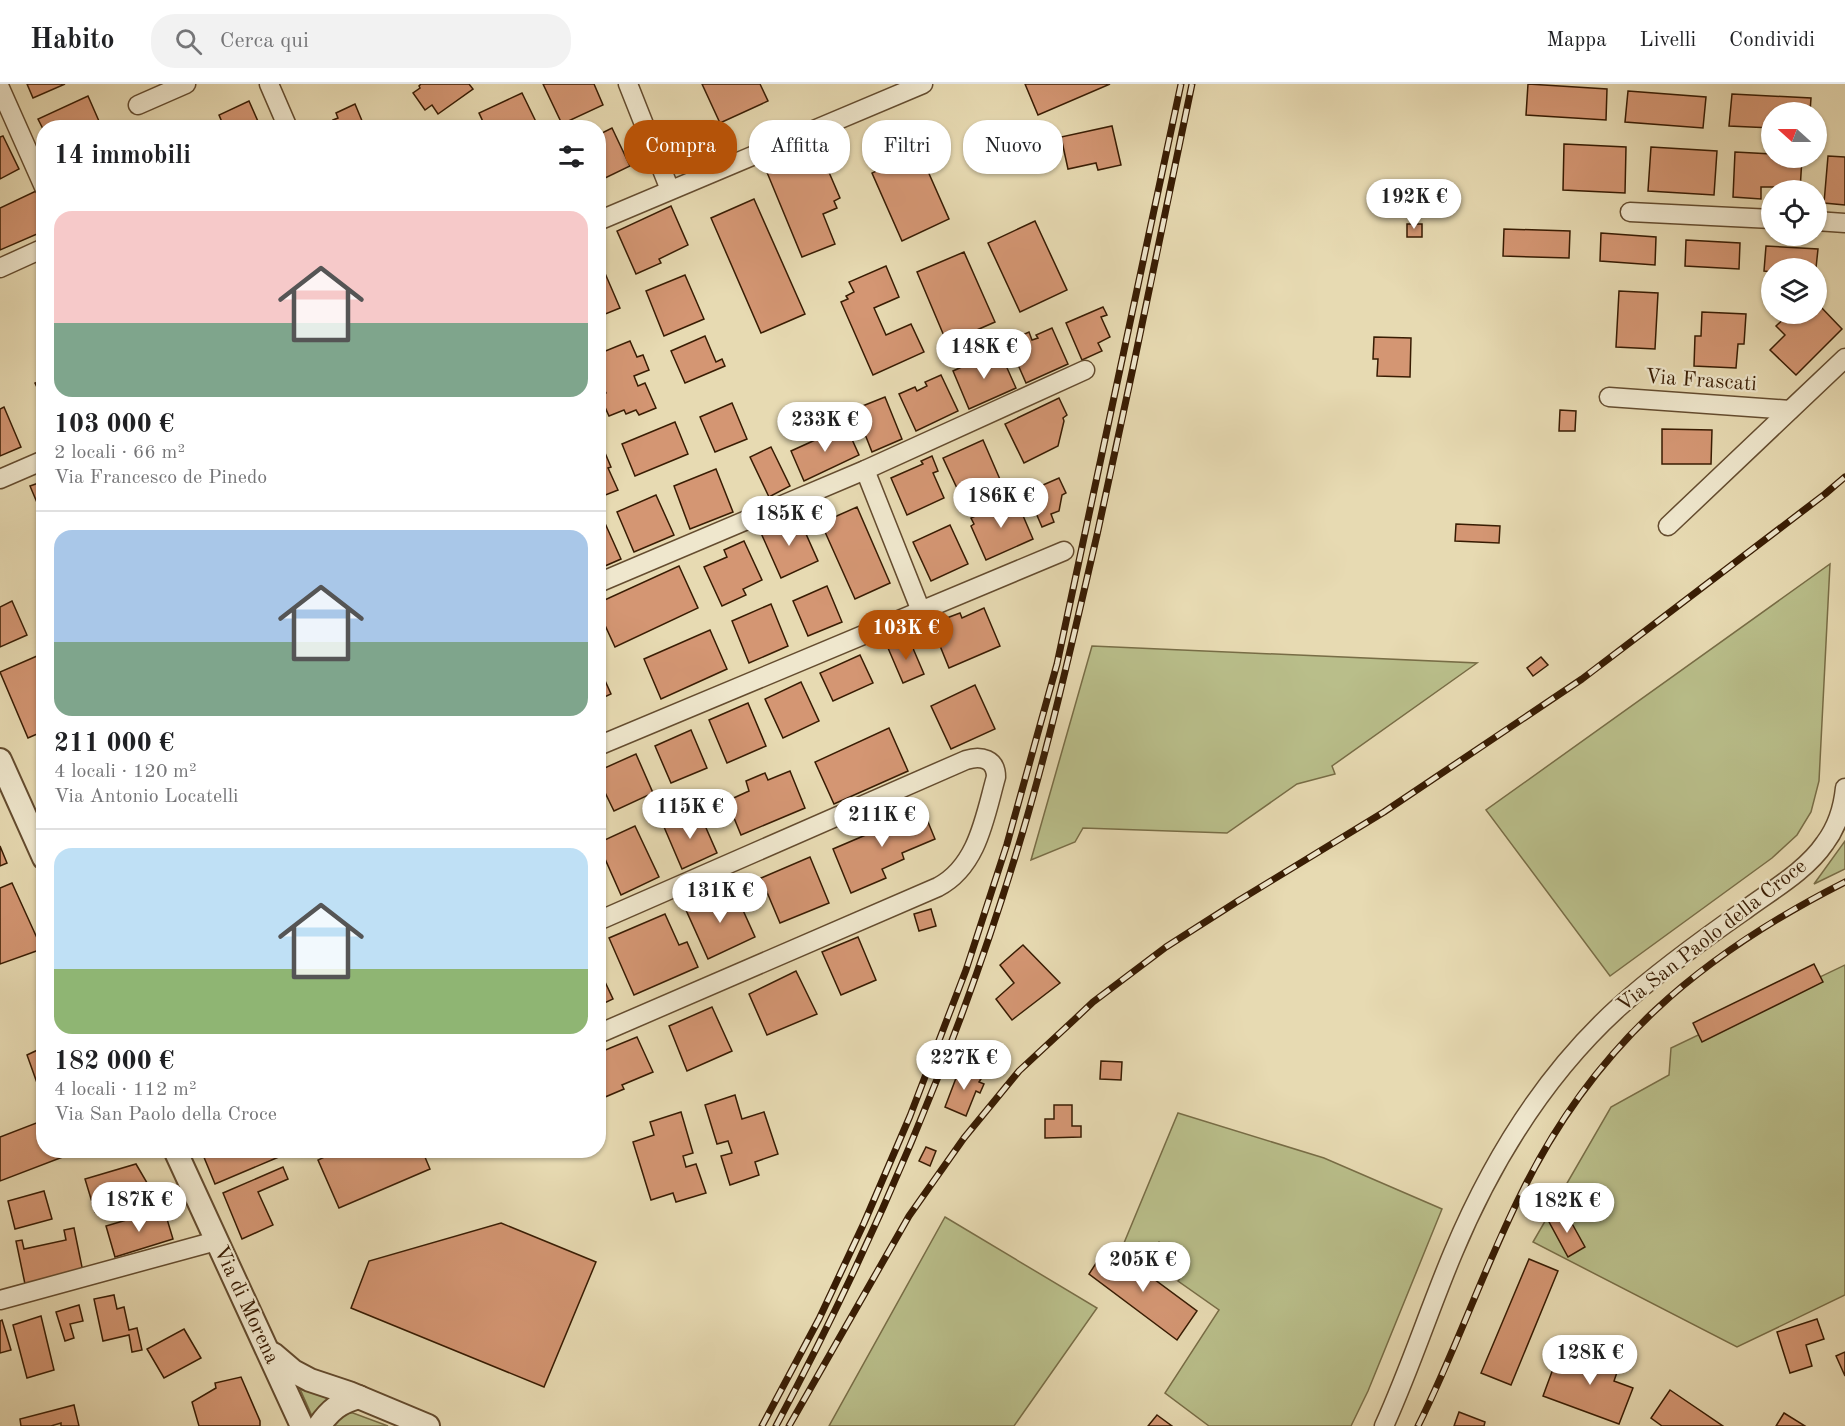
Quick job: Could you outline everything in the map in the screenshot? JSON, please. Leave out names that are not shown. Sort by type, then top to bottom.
[{"type":"street","points":[[138,105],[186,84]]},
{"type":"street","points":[[269,84],[285,120]]},
{"type":"street","points":[[628,84],[670,190]]},
{"type":"street","points":[[606,218],[922,84]]},
{"type":"street","points":[[0,88],[36,169]]},
{"type":"street","points":[[1630,212],[1761,218]]},
{"type":"street","points":[[1827,222],[1845,223]]},
{"type":"street","points":[[0,268],[36,252]]},
{"type":"street","points":[[1668,526],[1845,358]]},
{"type":"street","points":[[606,580],[865,470],[1085,370]]},
{"type":"street","name":"Via Frascati","points":[[1609,397],[1790,410]]},
{"type":"street","points":[[0,478],[36,463]]},
{"type":"street","points":[[865,470],[921,611]]},
{"type":"street","points":[[606,743],[1064,551]]},
{"type":"street","points":[[606,918],[966,760],[977,758],[991,762],[995,768],[996,777],[975,846],[965,865],[949,881],[606,1031]]},
{"type":"street","points":[[0,760],[36,840]]},
{"type":"street","name":"Via San Paolo della Croce","points":[[1384,1426],[1470,1214],[1499,1157],[1535,1101],[1570,1056],[1645,984],[1790,878],[1819,851],[1838,822],[1845,788]]},
{"type":"street","name":"Via di Morena","points":[[179,1158],[302,1426]]},
{"type":"street","points":[[0,1300],[216,1240]]},
{"type":"street","points":[[267,1349],[302,1376],[428,1426]]},
{"type":"street","points":[[319,1426],[327,1414],[339,1404],[359,1397]]},
{"type":"green space","points":[[1830,564],[1819,781],[1811,812],[1797,835],[1772,858],[1610,976],[1486,810]]},
{"type":"green space","points":[[1092,646],[1477,663],[1332,766],[1335,774],[1297,784],[1227,833],[1083,828],[1075,842],[1031,860]]},
{"type":"green space","points":[[1845,841],[1845,869],[1814,884]]},
{"type":"green space","points":[[1845,965],[1845,1295],[1737,1347],[1533,1242],[1611,1107],[1669,1075],[1671,1048]]},
{"type":"green space","points":[[1178,1113],[1324,1158],[1442,1209],[1368,1391],[1351,1426],[1209,1426],[1165,1393],[1219,1310],[1178,1281],[1189,1263],[1159,1242],[1146,1259],[1124,1243]]},
{"type":"green space","points":[[945,1217],[1097,1308],[1014,1426],[829,1426]]},
{"type":"green space","points":[[300,1389],[333,1398],[321,1405],[312,1416]]},
{"type":"green space","points":[[348,1413],[388,1426],[331,1426],[334,1421]]},
{"type":"building","points":[[27,84],[65,84],[33,98]]},
{"type":"building","points":[[421,84],[469,84],[473,89],[438,114],[432,105],[425,110],[413,93],[420,88]]},
{"type":"building","points":[[543,84],[594,84],[603,105],[571,120],[560,120]]},
{"type":"building","points":[[702,84],[760,84],[768,101],[727,120],[719,120]]},
{"type":"building","points":[[1025,84],[1110,84],[1038,115]]},
{"type":"building","points":[[1528,84],[1607,89],[1606,120],[1526,115]]},
{"type":"building","points":[[1628,91],[1706,97],[1703,128],[1625,122]]},
{"type":"building","points":[[522,93],[535,120],[482,120],[479,113]]},
{"type":"building","points":[[1732,94],[1811,98],[1811,102],[1761,102],[1761,127],[1729,126]]},
{"type":"building","points":[[88,96],[98,120],[38,120]]},
{"type":"building","points":[[249,101],[257,120],[221,120],[219,115]]},
{"type":"building","points":[[355,104],[362,120],[333,120],[338,118],[336,113]]},
{"type":"building","points":[[1112,126],[1121,165],[1098,170],[1096,163],[1068,169],[1063,137]]},
{"type":"building","points":[[612,128],[624,153],[624,169],[606,178],[606,131]]},
{"type":"building","points":[[3,136],[19,169],[0,179],[0,137]]},
{"type":"building","points":[[1564,144],[1626,147],[1625,193],[1563,190]]},
{"type":"building","points":[[1651,147],[1717,151],[1714,195],[1648,191]]},
{"type":"building","points":[[1735,152],[1761,153],[1761,168],[1801,168],[1801,180],[1761,180],[1761,199],[1733,197]]},
{"type":"building","points":[[1828,156],[1845,157],[1845,205],[1827,203]]},
{"type":"building","points":[[768,174],[830,174],[840,198],[834,201],[837,208],[823,214],[835,244],[802,257]]},
{"type":"building","points":[[872,174],[929,174],[949,219],[902,241]]},
{"type":"building","points":[[36,191],[36,234],[0,250],[0,208]]},
{"type":"building","points":[[754,199],[805,314],[761,333],[711,218]]},
{"type":"building","points":[[671,206],[688,245],[659,259],[661,263],[636,274],[617,231]]},
{"type":"building","points":[[1035,221],[1067,290],[1020,312],[988,243]]},
{"type":"building","points":[[1407,224],[1422,224],[1422,237],[1407,237]]},
{"type":"building","points":[[1504,229],[1570,231],[1569,258],[1503,256]]},
{"type":"building","points":[[1601,233],[1656,237],[1655,265],[1600,261]]},
{"type":"building","points":[[1686,240],[1740,243],[1739,269],[1685,266]]},
{"type":"building","points":[[1766,246],[1818,249],[1817,258],[1765,258]]},
{"type":"building","points":[[964,252],[995,322],[947,343],[917,272]]},
{"type":"building","points":[[886,266],[899,297],[874,308],[886,335],[911,324],[924,352],[873,375],[841,302],[848,299],[846,296],[854,292],[849,282]]},
{"type":"building","points":[[685,275],[704,319],[664,336],[646,291]]},
{"type":"building","points":[[606,276],[620,308],[606,314]]},
{"type":"building","points":[[1619,291],[1658,293],[1655,349],[1616,347]]},
{"type":"building","points":[[1103,307],[1107,315],[1101,317],[1110,337],[1098,343],[1102,351],[1082,360],[1066,323]]},
{"type":"building","points":[[1702,312],[1746,314],[1744,344],[1738,344],[1736,368],[1694,366],[1695,336],[1701,336]]},
{"type":"building","points":[[1827,313],[1842,329],[1796,375],[1770,350],[1785,335],[1776,326],[1778,324],[1827,324]]},
{"type":"building","points":[[1052,328],[1068,364],[1026,383],[1008,342],[1029,332],[1032,340],[1038,338],[1036,335]]},
{"type":"building","points":[[705,336],[716,362],[722,359],[725,366],[685,383],[671,351]]},
{"type":"building","points":[[1374,337],[1411,338],[1410,377],[1377,376],[1378,359],[1373,359]]},
{"type":"building","points":[[630,341],[637,357],[643,355],[649,370],[634,376],[638,386],[645,383],[656,408],[639,415],[636,410],[626,414],[624,410],[609,416],[606,409],[606,351]]},
{"type":"building","points":[[999,350],[1016,388],[969,409],[953,371]]},
{"type":"building","points":[[941,375],[958,411],[916,431],[899,394],[915,387],[917,391],[927,386],[925,382]]},
{"type":"building","points":[[885,397],[902,439],[872,452],[855,409]]},
{"type":"building","points":[[1059,398],[1067,415],[1063,418],[1058,446],[1024,463],[1005,424]]},
{"type":"building","points":[[732,403],[747,439],[715,452],[700,417]]},
{"type":"building","points":[[4,407],[21,447],[0,456],[0,409]]},
{"type":"building","points":[[1560,410],[1576,411],[1575,431],[1559,431]]},
{"type":"building","points":[[675,422],[688,454],[635,476],[622,444]]},
{"type":"building","points":[[846,426],[859,455],[804,481],[791,451]]},
{"type":"building","points":[[1662,429],[1712,430],[1711,464],[1662,464]]},
{"type":"building","points":[[983,440],[1002,484],[963,501],[943,458]]},
{"type":"building","points":[[771,447],[790,486],[769,497],[750,457]]},
{"type":"building","points":[[606,455],[611,467],[608,468],[618,490],[606,495]]},
{"type":"building","points":[[932,456],[938,471],[933,473],[944,498],[907,515],[891,478],[923,464],[921,461]]},
{"type":"building","points":[[716,469],[733,512],[690,529],[674,486]]},
{"type":"building","points":[[1059,478],[1066,493],[1062,495],[1059,511],[1051,514],[1054,522],[1042,527],[1027,492]]},
{"type":"building","points":[[36,484],[36,500],[30,486]]},
{"type":"building","points":[[656,495],[674,535],[634,552],[617,512]]},
{"type":"building","points":[[1011,500],[1014,506],[1018,504],[1033,539],[986,560],[971,526],[974,524],[971,518]]},
{"type":"building","points":[[857,507],[890,583],[855,599],[821,523]]},
{"type":"building","points":[[798,516],[818,561],[781,578],[761,533]]},
{"type":"building","points":[[1456,524],[1500,526],[1499,543],[1455,541]]},
{"type":"building","points":[[606,525],[621,559],[606,566]]},
{"type":"building","points":[[950,525],[968,564],[931,581],[913,542]]},
{"type":"building","points":[[744,541],[762,580],[743,589],[746,595],[722,606],[704,567],[727,557],[724,550]]},
{"type":"building","points":[[679,566],[698,608],[615,647],[606,627],[606,599]]},
{"type":"building","points":[[827,586],[842,622],[808,636],[793,601]]},
{"type":"building","points":[[12,601],[27,635],[0,647],[0,607]]},
{"type":"building","points":[[771,604],[788,646],[749,663],[732,621]]},
{"type":"building","points":[[984,608],[1000,646],[949,668],[934,631],[946,625],[944,619],[960,613],[962,618]]},
{"type":"building","points":[[710,630],[727,669],[661,699],[644,659]]},
{"type":"building","points":[[909,639],[924,674],[903,683],[888,648]]},
{"type":"building","points":[[860,655],[873,683],[833,701],[820,673]]},
{"type":"building","points":[[36,656],[36,734],[28,738],[0,672]]},
{"type":"building","points":[[1541,657],[1548,665],[1533,676],[1527,668]]},
{"type":"building","points":[[801,682],[819,721],[783,738],[765,699]]},
{"type":"building","points":[[606,683],[611,694],[606,696]]},
{"type":"building","points":[[975,685],[995,729],[951,749],[931,706]]},
{"type":"building","points":[[748,703],[766,746],[727,763],[709,720]]},
{"type":"building","points":[[889,728],[908,771],[834,804],[815,762]]},
{"type":"building","points":[[691,730],[707,768],[671,783],[655,746]]},
{"type":"building","points":[[636,754],[653,793],[614,811],[606,794],[606,767]]},
{"type":"building","points":[[790,771],[805,808],[741,835],[727,801],[749,791],[746,781],[765,773],[768,780]]},
{"type":"building","points":[[921,805],[935,839],[902,853],[904,859],[882,869],[886,878],[851,893],[833,849],[889,825],[887,820]]},
{"type":"building","points":[[699,812],[717,853],[682,869],[664,827]]},
{"type":"building","points":[[635,826],[659,877],[621,895],[606,861],[606,839]]},
{"type":"building","points":[[0,846],[7,863],[0,866]]},
{"type":"building","points":[[810,857],[829,903],[780,923],[761,878]]},
{"type":"building","points":[[12,883],[36,936],[36,951],[0,964],[0,888]]},
{"type":"building","points":[[733,888],[755,937],[708,959],[686,910]]},
{"type":"building","points":[[931,909],[936,926],[919,931],[914,914]]},
{"type":"building","points":[[665,914],[679,945],[687,942],[698,967],[634,995],[609,938]]},
{"type":"building","points":[[858,937],[876,980],[841,995],[822,952]]},
{"type":"building","points":[[1023,945],[1060,983],[1012,1020],[996,999],[1014,983],[1000,965]]},
{"type":"building","points":[[1814,964],[1823,982],[1702,1042],[1693,1023]]},
{"type":"building","points":[[796,971],[817,1014],[767,1035],[749,994]]},
{"type":"building","points":[[606,984],[613,999],[606,1002]]},
{"type":"building","points":[[712,1007],[732,1051],[687,1071],[669,1026]]},
{"type":"building","points":[[637,1037],[653,1072],[622,1085],[624,1089],[606,1097],[606,1050]]},
{"type":"building","points":[[36,1051],[36,1080],[27,1055]]},
{"type":"building","points":[[1101,1061],[1122,1062],[1121,1080],[1100,1079]]},
{"type":"building","points":[[961,1065],[978,1071],[976,1077],[984,1084],[980,1093],[976,1091],[966,1116],[945,1107]]},
{"type":"building","points":[[735,1095],[742,1119],[764,1112],[778,1154],[755,1162],[759,1175],[730,1185],[721,1156],[732,1153],[728,1141],[717,1144],[705,1105]]},
{"type":"building","points":[[1054,1105],[1072,1105],[1072,1126],[1081,1126],[1081,1137],[1045,1138],[1045,1119],[1054,1119]]},
{"type":"building","points":[[681,1112],[693,1153],[683,1156],[686,1167],[696,1164],[706,1193],[676,1202],[673,1193],[651,1200],[633,1142],[654,1135],[650,1122]]},
{"type":"building","points":[[36,1123],[36,1158],[60,1158],[0,1181],[0,1137]]},
{"type":"building","points":[[926,1147],[936,1151],[930,1166],[919,1161]]},
{"type":"building","points":[[204,1158],[276,1158],[215,1184]]},
{"type":"building","points":[[322,1158],[425,1158],[430,1169],[339,1208],[318,1160]]},
{"type":"building","points":[[136,1164],[153,1193],[95,1212],[85,1179]]},
{"type":"building","points":[[283,1167],[288,1179],[258,1192],[273,1225],[242,1239],[223,1193]]},
{"type":"building","points":[[44,1191],[52,1219],[15,1229],[8,1201]]},
{"type":"building","points":[[164,1209],[173,1239],[115,1257],[106,1226]]},
{"type":"building","points":[[1565,1211],[1585,1247],[1568,1257],[1548,1220]]},
{"type":"building","points":[[501,1223],[596,1262],[544,1387],[351,1308],[369,1261]]},
{"type":"building","points":[[74,1228],[83,1272],[25,1284],[16,1241],[22,1240],[24,1249],[66,1240],[64,1230]]},
{"type":"building","points":[[1108,1245],[1197,1311],[1177,1340],[1089,1274]]},
{"type":"building","points":[[1529,1259],[1558,1271],[1511,1385],[1481,1373]]},
{"type":"building","points":[[114,1295],[117,1309],[124,1307],[129,1330],[137,1328],[142,1350],[132,1352],[129,1335],[103,1341],[94,1299]]},
{"type":"building","points":[[79,1305],[83,1321],[70,1324],[74,1338],[65,1341],[56,1312]]},
{"type":"building","points":[[41,1316],[54,1370],[27,1378],[13,1325]]},
{"type":"building","points":[[1817,1319],[1824,1339],[1806,1345],[1812,1366],[1790,1373],[1777,1332]]},
{"type":"building","points":[[2,1320],[11,1350],[0,1353],[0,1321]]},
{"type":"building","points":[[184,1329],[201,1358],[164,1378],[147,1349]]},
{"type":"building","points":[[1586,1348],[1621,1361],[1614,1381],[1633,1388],[1619,1424],[1543,1396],[1557,1358],[1579,1366]]},
{"type":"building","points":[[1845,1352],[1845,1376],[1836,1356]]},
{"type":"building","points":[[241,1377],[260,1421],[260,1426],[199,1426],[192,1402],[216,1388],[215,1383]]},
{"type":"building","points":[[1670,1390],[1723,1426],[1662,1426],[1651,1418]]},
{"type":"building","points":[[74,1405],[79,1426],[61,1426],[61,1423],[51,1426],[21,1426],[20,1419]]},
{"type":"building","points":[[1459,1412],[1485,1422],[1484,1426],[1454,1426]]},
{"type":"building","points":[[1784,1413],[1805,1426],[1776,1426]]},
{"type":"building","points":[[1157,1415],[1172,1426],[1148,1426]]},
{"type":"railway","points":[[762,1426],[819,1319],[910,1116],[966,970],[1007,844],[1057,664],[1181,84]]},
{"type":"railway","points":[[776,1426],[849,1282],[915,1134],[973,984],[1023,831],[1053,720],[1097,535],[1192,84]]},
{"type":"railway","points":[[789,1426],[909,1216],[964,1138],[1019,1071],[1093,1002],[1166,947],[1384,812],[1582,679],[1845,477]]},
{"type":"railway","points":[[1418,1426],[1521,1194],[1550,1141],[1582,1093],[1617,1049],[1656,1010],[1698,974],[1743,941],[1845,882]]}]
